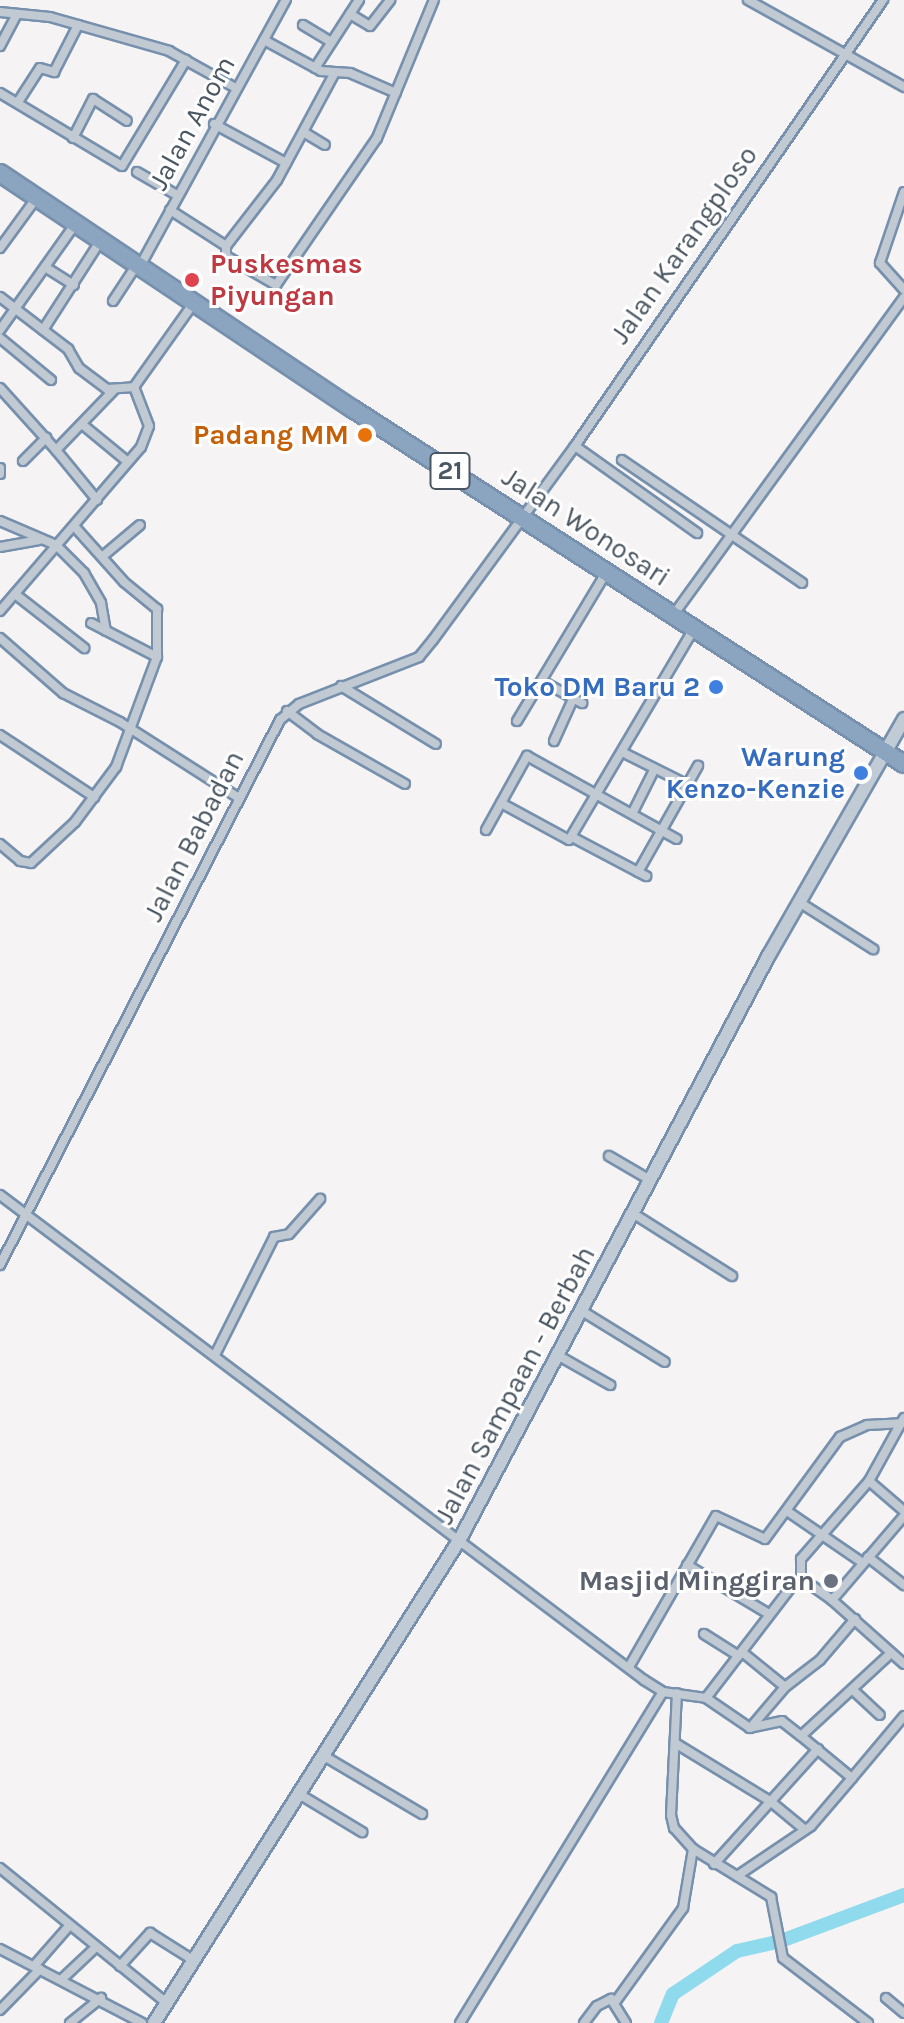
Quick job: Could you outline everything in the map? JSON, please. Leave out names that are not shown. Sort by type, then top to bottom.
[{"type":"highway","name":"Jalan Wonosari","points":[[0,173],[99,243],[904,764]]},
{"type":"main road","name":"Jalan Sampaan - Berbah","points":[[154,2023],[460,1539],[799,902],[904,720]]},
{"type":"street","name":"Jalan Anom","points":[[113,301],[138,267],[234,87],[286,0]]},
{"type":"street","points":[[315,68],[359,0]]},
{"type":"street","points":[[350,14],[370,26],[390,0]]},
{"type":"street","points":[[334,74],[305,133],[226,246],[226,256],[276,285],[362,164],[396,93],[434,0]]},
{"type":"street","points":[[748,0],[904,87]]},
{"type":"street","name":"Jalan Karangploso","points":[[522,517],[575,446],[883,0]]},
{"type":"street","points":[[0,12],[78,25],[186,60],[234,87]]},
{"type":"street","points":[[0,46],[17,14]]},
{"type":"street","points":[[18,102],[40,68],[54,72],[78,25]]},
{"type":"street","points":[[303,25],[330,41]]},
{"type":"street","points":[[264,40],[315,68],[334,74],[361,76],[396,93]]},
{"type":"street","points":[[0,93],[117,165],[126,163],[186,60]]},
{"type":"street","points":[[73,138],[93,99],[127,121]]},
{"type":"street","points":[[214,124],[286,163]]},
{"type":"street","points":[[305,133],[325,145]]},
{"type":"street","points":[[137,172],[177,195]]},
{"type":"street","points":[[904,192],[901,212],[880,263],[904,290]]},
{"type":"street","points":[[0,248],[4,236],[35,200]]},
{"type":"street","points":[[170,210],[226,246]]},
{"type":"street","points":[[0,330],[74,226]]},
{"type":"street","points":[[43,330],[99,243]]},
{"type":"street","points":[[45,267],[74,285]]},
{"type":"street","points":[[0,297],[68,349],[79,368],[113,391]]},
{"type":"street","points":[[674,614],[904,298]]},
{"type":"street","points":[[56,450],[83,425],[92,409],[113,391],[134,387],[193,304]]},
{"type":"street","points":[[0,338],[51,380]]},
{"type":"street","points":[[0,611],[128,462],[149,426],[134,387]]},
{"type":"street","points":[[0,388],[97,500]]},
{"type":"street","points":[[83,425],[128,462]]},
{"type":"street","points":[[23,461],[46,438]]},
{"type":"street","points":[[575,446],[670,518],[697,533]]},
{"type":"street","points":[[622,460],[802,583]]},
{"type":"street","points":[[670,518],[683,502]]},
{"type":"street","points":[[405,784],[317,734],[287,711],[341,686],[419,657],[522,517]]},
{"type":"street","points":[[0,521],[56,545],[94,587],[106,631]]},
{"type":"street","points":[[103,556],[140,525]]},
{"type":"street","points":[[0,844],[20,861],[31,863],[44,855],[94,797],[116,767],[157,657],[157,609],[74,526]]},
{"type":"street","points":[[0,545],[37,538]]},
{"type":"street","points":[[517,721],[607,571]]},
{"type":"street","points":[[15,594],[84,648]]},
{"type":"street","points":[[91,623],[157,657]]},
{"type":"street","points":[[501,803],[569,840],[695,628]]},
{"type":"street","points":[[0,638],[63,693],[132,730],[239,798]]},
{"type":"street","points":[[542,681],[577,701],[554,741]]},
{"type":"street","points":[[341,686],[436,744]]},
{"type":"street","name":"Jalan Babadan","points":[[0,1265],[239,798],[287,711]]},
{"type":"street","points":[[0,735],[94,797]]},
{"type":"street","points":[[622,752],[688,785]]},
{"type":"street","points":[[486,830],[527,756],[677,839]]},
{"type":"street","points":[[572,837],[642,874],[661,829],[698,766]]},
{"type":"street","points":[[633,812],[654,770]]},
{"type":"street","points":[[799,902],[873,949]]},
{"type":"street","points":[[609,1156],[650,1180]]},
{"type":"street","points":[[0,1195],[663,1692],[706,1698],[750,1728],[782,1721],[852,1778]]},
{"type":"street","points":[[215,1355],[274,1237],[289,1234],[320,1199]]},
{"type":"street","points":[[634,1214],[732,1276]]},
{"type":"street","points":[[582,1311],[665,1362]]},
{"type":"street","points":[[559,1356],[610,1385]]},
{"type":"street","points":[[629,1667],[716,1516],[765,1539],[840,1437],[867,1425],[902,1420]]},
{"type":"street","points":[[801,1583],[801,1559],[869,1481],[902,1420]]},
{"type":"street","points":[[832,1600],[904,1513],[869,1481]]},
{"type":"street","points":[[787,1511],[820,1536],[904,1585]]},
{"type":"street","points":[[894,1528],[904,1534]]},
{"type":"street","points":[[687,1565],[769,1614]]},
{"type":"street","points":[[706,1698],[792,1586],[801,1583],[832,1600],[904,1664]]},
{"type":"street","points":[[750,1728],[785,1687],[820,1660],[855,1619]]},
{"type":"street","points":[[704,1634],[740,1654],[785,1687]]},
{"type":"street","points":[[801,1736],[854,1691],[891,1653]]},
{"type":"street","points":[[854,1691],[880,1715]]},
{"type":"street","points":[[460,2023],[663,1692]]},
{"type":"street","points":[[677,1693],[672,1822],[693,1849],[771,1897],[777,1907],[783,1958],[868,2023]]},
{"type":"street","points":[[737,1876],[805,1830],[904,1716]]},
{"type":"street","points":[[675,1743],[770,1801],[805,1830]]},
{"type":"street","points":[[714,1864],[818,1749]]},
{"type":"street","points":[[324,1756],[422,1814]]},
{"type":"street","points":[[299,1794],[362,1832]]},
{"type":"street","points":[[584,2023],[597,2006],[616,2001],[680,1917],[693,1849]]},
{"type":"street","points":[[0,1868],[95,1948],[167,2003]]},
{"type":"street","points":[[0,2010],[69,1926]]},
{"type":"street","points":[[120,1966],[150,1933],[193,1960]]},
{"type":"street","points":[[62,1979],[95,1948]]},
{"type":"street","points":[[0,1949],[101,1998],[142,2023]]},
{"type":"street","points":[[70,2023],[101,1998]]},
{"type":"street","points":[[886,1998],[904,2013]]},
{"type":"street","points":[[616,2001],[626,2023]]},
{"type":"waterway","points":[[661,2023],[673,1994],[737,1951],[781,1941],[904,1895]]},
{"type":"place","name":"Puskesmas Piyungan","points":[[192,280]]},
{"type":"place","name":"Padang MM","points":[[365,435]]},
{"type":"place","name":"Toko DM Baru 2","points":[[716,687]]},
{"type":"place","name":"Warung Kenzo-Kenzie","points":[[861,773]]},
{"type":"place","name":"Masjid Minggiran","points":[[831,1581]]}]
